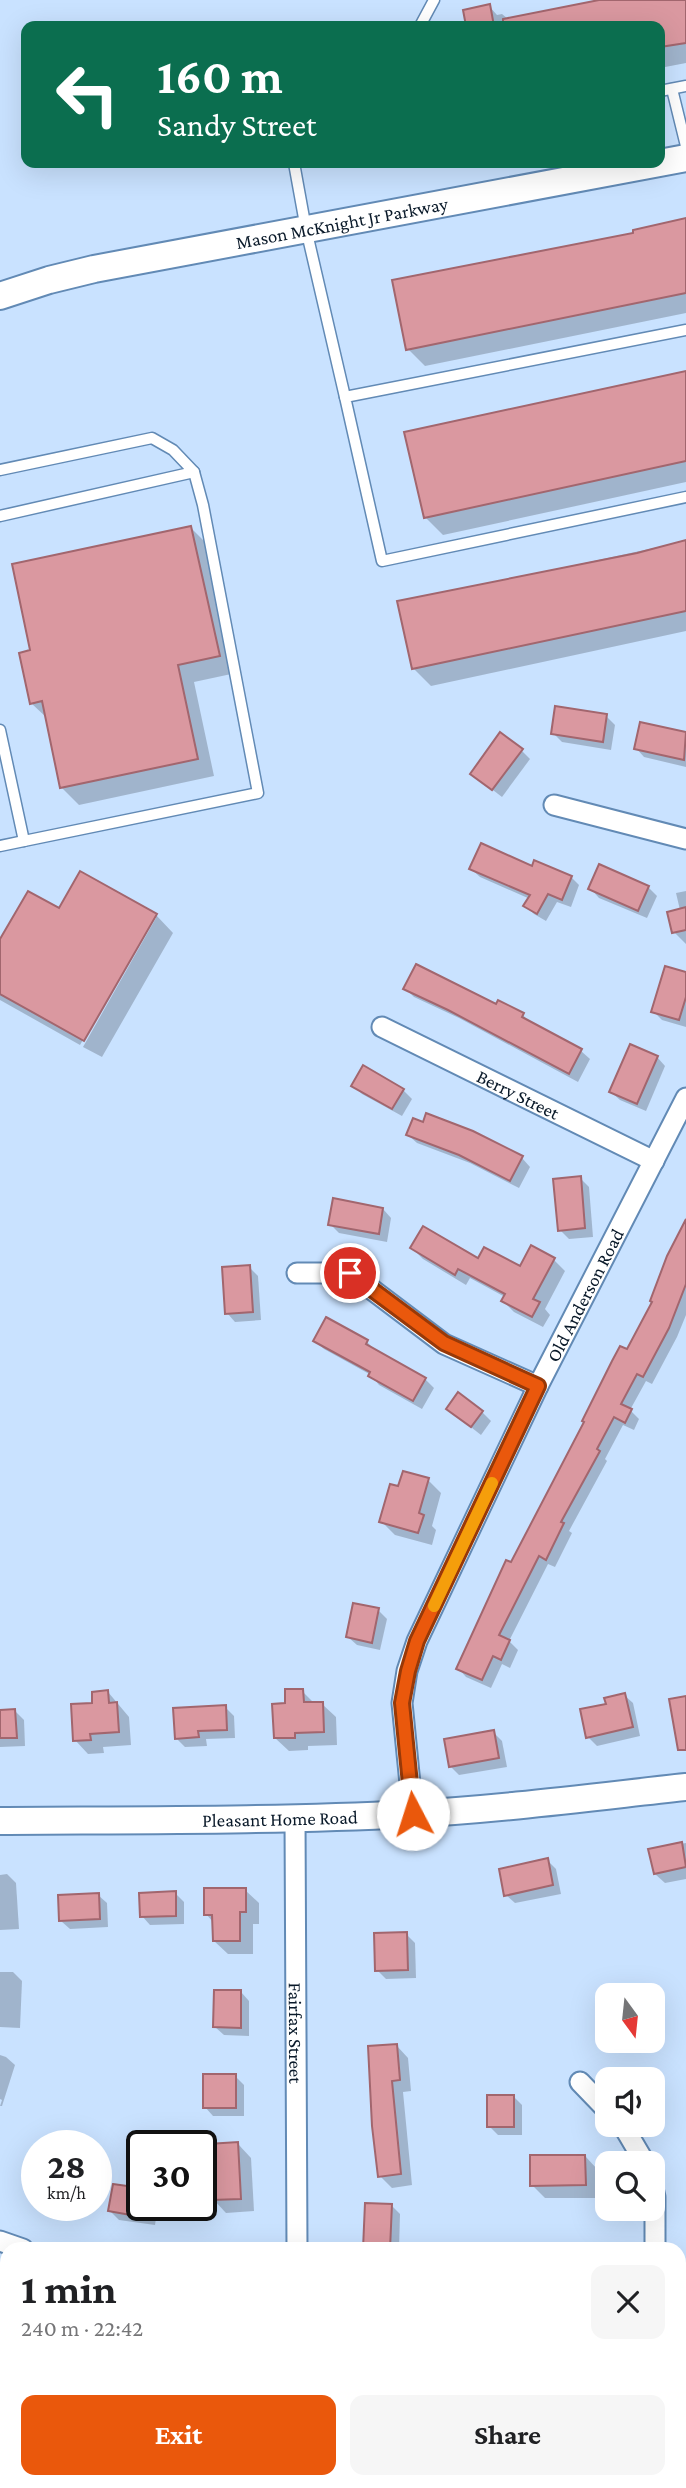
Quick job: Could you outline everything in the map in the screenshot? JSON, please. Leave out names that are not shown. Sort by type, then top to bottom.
[{"type":"main road","name":"Mason McKnight Jr Parkway","points":[[665,162],[686,158]]},
{"type":"main road","name":"Mason McKnight Jr Parkway","points":[[0,296],[93,269],[632,168]]},
{"type":"main road","name":"Pleasant Home Road","points":[[0,1821],[413,1814],[686,1787]]},
{"type":"street","points":[[554,805],[686,839]]},
{"type":"street","name":"Berry Street","points":[[382,1027],[654,1161]]},
{"type":"street","name":"Old Anderson Road","points":[[413,1814],[402,1703],[417,1641],[538,1386],[686,1098]]},
{"type":"street","points":[[296,1273],[350,1273],[444,1343],[538,1386]]},
{"type":"street","name":"Fairfax Street","points":[[295,1818],[297,2242]]},
{"type":"street","points":[[580,2082],[595,2097]]},
{"type":"street","points":[[654,2242],[655,2221]]},
{"type":"lane","points":[[422,21],[434,0]]},
{"type":"lane","points":[[665,90],[686,86]]},
{"type":"lane","points":[[673,89],[686,146]]},
{"type":"lane","points":[[295,168],[306,229],[382,561],[686,497]]},
{"type":"lane","points":[[345,397],[686,330]]},
{"type":"lane","points":[[0,470],[152,439],[173,450],[194,472],[203,505],[258,793],[0,846]]},
{"type":"lane","points":[[0,516],[194,472]]},
{"type":"lane","points":[[0,730],[24,841]]},
{"type":"building","points":[[599,0],[686,0],[686,43],[665,46],[665,21],[503,19]]},
{"type":"building","points":[[490,4],[493,21],[465,21],[463,10]]},
{"type":"building","points":[[686,218],[686,293],[406,350],[392,280],[633,233],[633,230]]},
{"type":"building","points":[[686,371],[686,461],[424,518],[404,432]]},
{"type":"building","points":[[191,526],[220,656],[178,665],[198,759],[60,788],[42,701],[30,704],[19,653],[30,650],[12,564]]},
{"type":"building","points":[[686,540],[686,611],[412,669],[397,601],[637,553]]},
{"type":"building","points":[[555,706],[607,714],[603,742],[551,734]]},
{"type":"building","points":[[640,722],[686,732],[684,760],[634,749]]},
{"type":"building","points":[[500,732],[523,749],[492,790],[470,774]]},
{"type":"building","points":[[481,843],[532,866],[534,860],[572,876],[562,900],[548,894],[537,914],[523,906],[530,895],[469,869]]},
{"type":"building","points":[[599,864],[649,886],[638,911],[588,889]]},
{"type":"building","points":[[80,871],[157,914],[84,1041],[0,994],[0,939],[28,891],[59,908]]},
{"type":"building","points":[[686,907],[686,930],[672,933],[667,912]]},
{"type":"building","points":[[416,964],[496,1004],[498,1000],[524,1013],[522,1017],[582,1049],[569,1074],[403,989]]},
{"type":"building","points":[[665,966],[686,972],[686,997],[679,1020],[651,1012]]},
{"type":"building","points":[[630,1044],[658,1056],[637,1104],[609,1092]]},
{"type":"building","points":[[363,1065],[404,1089],[392,1109],[351,1086]]},
{"type":"building","points":[[426,1113],[473,1131],[523,1156],[510,1181],[459,1155],[406,1135],[413,1118],[423,1122]]},
{"type":"building","points":[[581,1176],[585,1228],[558,1231],[553,1179]]},
{"type":"building","points":[[333,1198],[383,1208],[379,1234],[328,1225]]},
{"type":"building","points":[[686,1219],[686,1284],[669,1328],[643,1377],[637,1374],[621,1404],[632,1409],[625,1423],[614,1417],[597,1449],[600,1451],[561,1522],[564,1523],[546,1560],[539,1556],[499,1635],[510,1640],[501,1660],[493,1656],[482,1680],[456,1669],[506,1560],[511,1562],[620,1346],[627,1349],[652,1302],[650,1301],[667,1256]]},
{"type":"building","points":[[423,1226],[478,1258],[484,1247],[520,1266],[531,1245],[555,1258],[533,1299],[540,1302],[532,1317],[501,1301],[505,1294],[458,1269],[455,1275],[410,1248]]},
{"type":"building","points":[[250,1265],[253,1312],[225,1314],[222,1267]]},
{"type":"building","points":[[326,1317],[368,1340],[366,1344],[426,1378],[413,1401],[368,1376],[370,1372],[313,1341]]},
{"type":"building","points":[[458,1392],[483,1411],[471,1427],[446,1409]]},
{"type":"building","points":[[403,1471],[429,1478],[419,1513],[424,1515],[418,1533],[379,1522],[390,1484],[398,1486]]},
{"type":"building","points":[[353,1603],[379,1608],[372,1643],[346,1637]]},
{"type":"building","points":[[285,1689],[303,1689],[304,1702],[323,1702],[324,1732],[295,1733],[295,1738],[274,1738],[272,1704],[285,1703]]},
{"type":"building","points":[[108,1690],[109,1703],[117,1702],[119,1732],[90,1734],[91,1740],[73,1741],[71,1704],[92,1703],[92,1692]]},
{"type":"building","points":[[625,1693],[633,1727],[586,1738],[580,1709],[606,1704],[604,1698]]},
{"type":"building","points":[[686,1696],[686,1750],[678,1750],[669,1699]]},
{"type":"building","points":[[226,1705],[227,1730],[198,1731],[199,1737],[175,1739],[173,1708]]},
{"type":"building","points":[[15,1709],[17,1738],[0,1738],[0,1710]]},
{"type":"building","points":[[494,1730],[499,1758],[449,1767],[444,1739]]},
{"type":"building","points":[[682,1842],[686,1867],[654,1874],[648,1849]]},
{"type":"building","points":[[548,1858],[553,1885],[504,1896],[499,1869]]},
{"type":"building","points":[[204,1888],[246,1888],[246,1912],[240,1912],[240,1941],[213,1941],[212,1915],[204,1915]]},
{"type":"building","points":[[176,1891],[176,1916],[140,1917],[139,1893]]},
{"type":"building","points":[[99,1893],[100,1919],[59,1921],[58,1895]]},
{"type":"building","points":[[407,1932],[408,1970],[375,1971],[374,1933]]},
{"type":"building","points":[[214,1990],[241,1990],[241,2028],[213,2027]]},
{"type":"building","points":[[397,2044],[400,2080],[392,2081],[401,2174],[378,2177],[372,2126],[368,2046]]},
{"type":"building","points":[[203,2074],[236,2074],[236,2108],[203,2108]]},
{"type":"building","points":[[487,2095],[514,2095],[514,2127],[487,2127]]},
{"type":"building","points":[[238,2142],[241,2199],[217,2200],[217,2143]]},
{"type":"building","points":[[530,2155],[585,2155],[586,2185],[530,2186]]},
{"type":"building","points":[[113,2184],[126,2186],[126,2214],[112,2212]]},
{"type":"building","points":[[365,2203],[392,2204],[390,2242],[363,2242]]},
{"type":"slow traffic","points":[[434,1606],[492,1483]]},
{"type":"route","points":[[350,1273],[444,1343],[538,1386],[417,1641],[408,1671],[402,1703],[413,1814]]}]
